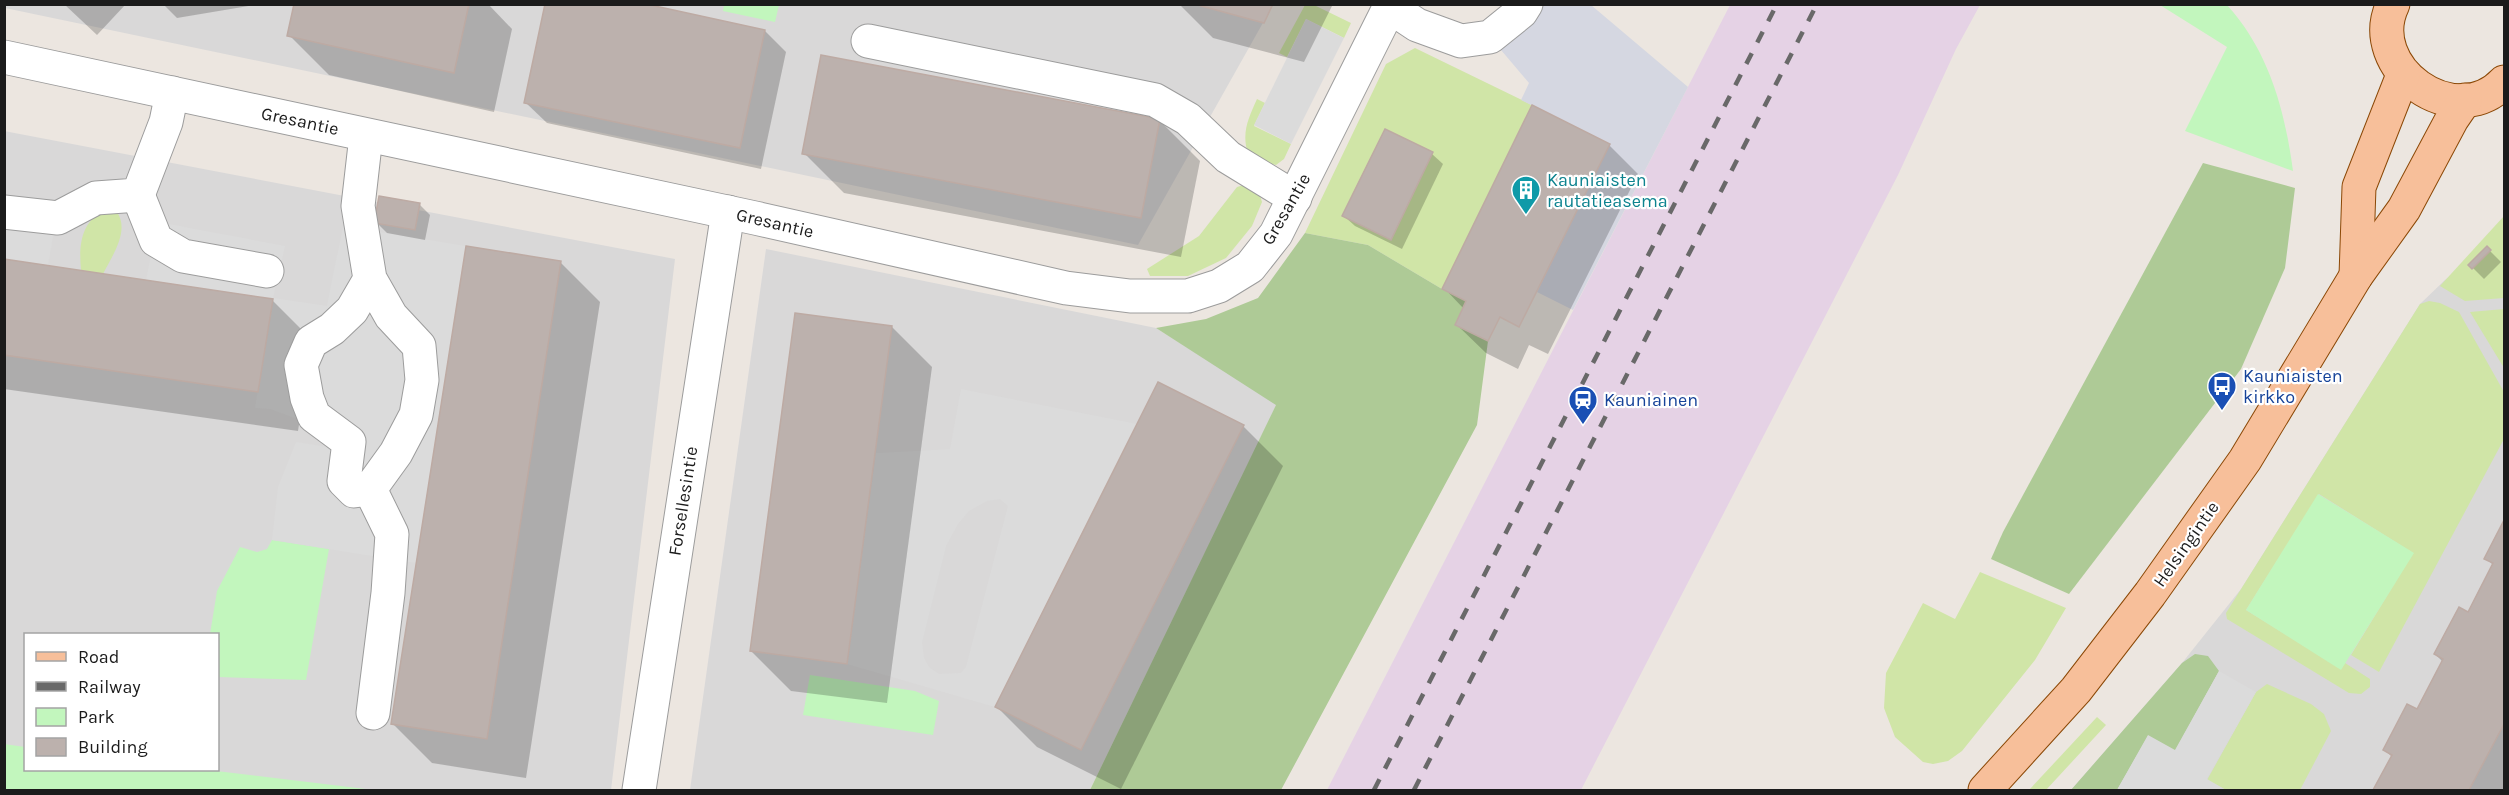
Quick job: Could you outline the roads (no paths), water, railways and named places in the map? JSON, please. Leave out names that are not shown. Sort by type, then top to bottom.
[{"type":"main road","points":[[2388,6],[2388,37],[2394,59],[2403,75],[2431,95],[2445,99],[2465,100],[2478,97],[2500,87],[2505,82]]},
{"type":"main road","name":"Helsingintie","points":[[2356,276],[2359,187],[2403,75]]},
{"type":"main road","name":"Helsingintie","points":[[1985,790],[2076,690],[2150,594],[2259,439],[2356,276],[2404,209],[2452,119],[2465,100]]},
{"type":"street","points":[[1388,12],[1461,41],[1490,38],[1521,12],[1526,4]]},
{"type":"street","name":"Gresantie","points":[[4,57],[728,212],[1066,288],[1130,296],[1188,296],[1219,286],[1250,267],[1275,234],[1388,12]]},
{"type":"street","points":[[868,42],[1155,100],[1188,119],[1228,157],[1295,198]]},
{"type":"street","points":[[171,93],[166,122],[138,195],[156,240],[183,256],[226,266],[267,271]]},
{"type":"street","points":[[366,136],[358,206],[370,279],[391,316],[419,346],[422,381],[416,415],[396,453],[370,489],[354,491],[344,481],[349,442],[314,416],[306,398],[301,365],[311,342],[332,329],[352,309],[370,279]]},
{"type":"street","points":[[4,212],[58,218],[96,198],[138,195]]},
{"type":"street","name":"Forsellesintie","points":[[639,790],[728,212]]},
{"type":"street","points":[[370,489],[392,534],[388,593],[373,713]]},
{"type":"railway","points":[[1374,790],[1777,4]]},
{"type":"railway","points":[[1414,790],[1817,4]]},
{"type":"place","name":"Kauniaisten rautatieasema","points":[[1526,216]]},
{"type":"place","name":"Kauniaisten kirkko","points":[[2222,412]]},
{"type":"place","name":"Kauniainen","points":[[1583,426]]}]
